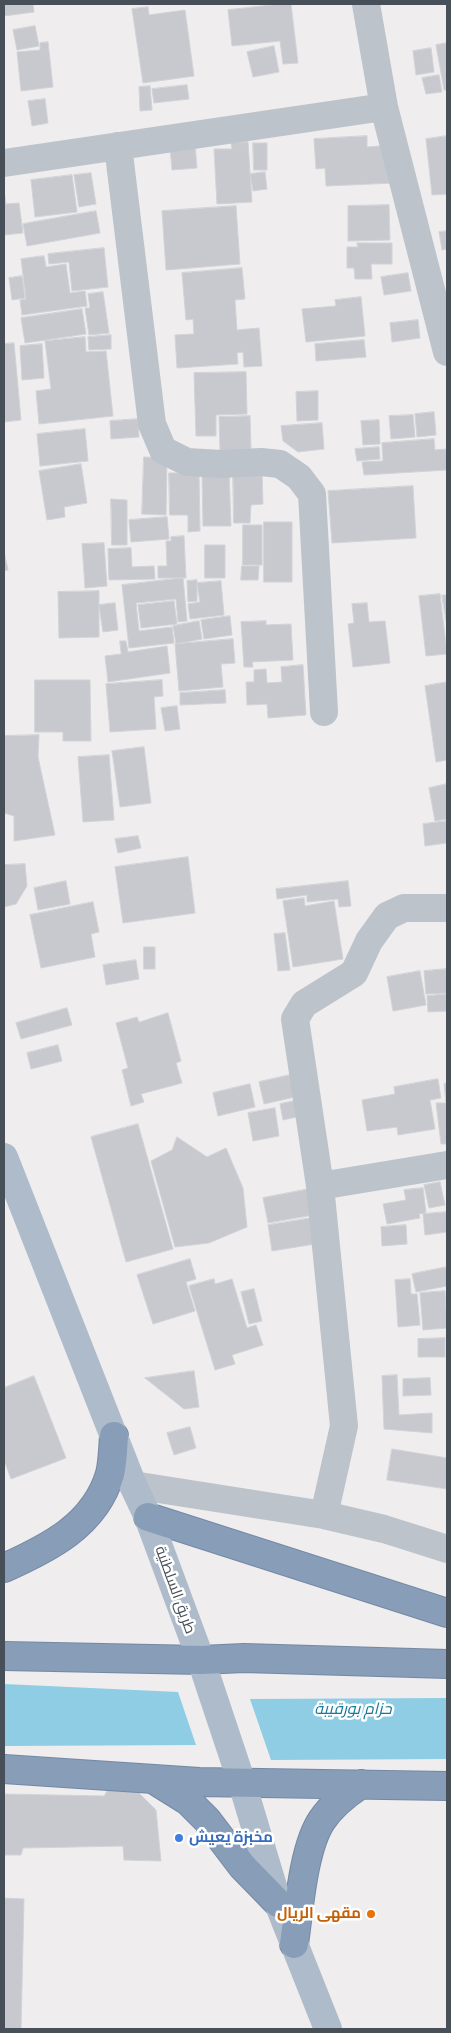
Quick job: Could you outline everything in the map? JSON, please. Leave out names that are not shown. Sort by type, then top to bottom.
[{"type":"highway","points":[[4,1568],[34,1555],[59,1540],[84,1520],[100,1499],[110,1473],[114,1436]]},
{"type":"highway","points":[[148,1516],[447,1613]]},
{"type":"highway","points":[[4,1656],[201,1660],[244,1658],[447,1664]]},
{"type":"highway","points":[[4,1769],[242,1783],[447,1786]]},
{"type":"highway","points":[[152,1779],[188,1801],[207,1820],[242,1866],[278,1903]]},
{"type":"highway","points":[[294,1944],[306,1867],[318,1828],[340,1799],[361,1784]]},
{"type":"main road","name":"طريق السلطنية","points":[[4,1158],[133,1486],[148,1516],[201,1660],[242,1783],[278,1903],[328,2029]]},
{"type":"street","points":[[366,4],[384,107],[447,352]]},
{"type":"street","points":[[4,163],[384,107]]},
{"type":"street","points":[[118,146],[152,424],[163,450],[187,462],[221,464],[261,462],[280,464],[299,477],[312,494],[324,712]]},
{"type":"street","points":[[324,1515],[344,1426],[320,1186],[296,1019],[304,1004],[354,973],[369,941],[387,916],[404,908],[447,908]]},
{"type":"street","points":[[320,1186],[447,1165]]},
{"type":"street","points":[[133,1486],[324,1515],[384,1529],[447,1549]]},
{"type":"water","points":[[4,1684],[178,1692],[196,1745],[4,1746]]},
{"type":"water","name":"حزام بورقيبة","points":[[447,1698],[447,1759],[271,1760],[250,1699]]},
{"type":"building","points":[[4,4],[33,4],[34,12],[4,16]]},
{"type":"building","points":[[291,4],[298,63],[283,64],[280,41],[232,46],[228,10]]},
{"type":"building","points":[[148,7],[149,15],[185,10],[194,76],[143,83],[132,9]]},
{"type":"building","points":[[35,26],[39,46],[17,50],[13,30]]},
{"type":"building","points":[[48,42],[53,87],[21,91],[17,52],[40,50],[40,43]]},
{"type":"building","points":[[447,43],[447,90],[444,90],[436,45]]},
{"type":"building","points":[[274,46],[279,72],[253,77],[247,52]]},
{"type":"building","points":[[431,48],[434,72],[416,75],[413,51]]},
{"type":"building","points":[[439,75],[442,92],[426,94],[422,78]]},
{"type":"building","points":[[187,85],[189,99],[154,103],[152,89]]},
{"type":"building","points":[[150,86],[152,110],[140,111],[139,87]]},
{"type":"building","points":[[45,99],[48,123],[32,126],[28,101]]},
{"type":"building","points":[[367,136],[367,147],[391,145],[394,183],[326,186],[325,168],[316,169],[314,139]]},
{"type":"building","points":[[447,136],[447,194],[432,195],[426,139]]},
{"type":"building","points":[[248,142],[252,202],[217,204],[214,149],[232,149],[231,143]]},
{"type":"building","points":[[253,143],[267,143],[267,170],[254,170]]},
{"type":"building","points":[[195,144],[197,168],[172,170],[170,146]]},
{"type":"building","points":[[265,172],[267,189],[253,191],[250,174]]},
{"type":"building","points":[[91,173],[96,204],[79,207],[74,175]]},
{"type":"building","points":[[72,175],[77,212],[35,217],[31,180]]},
{"type":"building","points":[[4,190],[6,204],[19,203],[23,233],[4,235]]},
{"type":"building","points":[[389,205],[390,240],[348,241],[348,206]]},
{"type":"building","points":[[236,206],[240,264],[166,270],[162,211]]},
{"type":"building","points":[[96,211],[100,233],[27,246],[23,224]]},
{"type":"building","points":[[447,231],[447,249],[442,250],[439,232]]},
{"type":"building","points":[[357,243],[392,243],[392,264],[371,264],[372,279],[355,279],[354,268],[347,268],[347,247],[358,247]]},
{"type":"building","points":[[104,248],[108,287],[72,291],[69,262],[49,264],[48,254]]},
{"type":"building","points":[[44,256],[46,267],[66,264],[70,293],[85,291],[87,306],[22,315],[20,300],[26,299],[21,259]]},
{"type":"building","points":[[242,268],[245,299],[235,300],[237,330],[259,328],[262,366],[244,367],[243,352],[237,353],[238,364],[177,368],[175,335],[194,334],[193,319],[186,320],[182,273]]},
{"type":"building","points":[[408,273],[411,291],[384,295],[381,277]]},
{"type":"building","points":[[22,276],[25,298],[12,300],[9,278]]},
{"type":"building","points":[[103,292],[109,333],[89,335],[85,308],[90,308],[88,294]]},
{"type":"building","points":[[361,297],[365,336],[306,342],[302,309],[336,306],[335,300]]},
{"type":"building","points":[[82,309],[86,334],[25,343],[21,318]]},
{"type":"building","points":[[418,320],[420,338],[392,342],[390,323]]},
{"type":"building","points":[[111,335],[111,349],[89,350],[88,337]]},
{"type":"building","points":[[85,337],[86,352],[106,351],[113,416],[39,424],[36,391],[51,389],[45,341]]},
{"type":"building","points":[[364,340],[366,357],[316,361],[315,344]]},
{"type":"building","points":[[14,343],[21,420],[4,422],[4,344]]},
{"type":"building","points":[[42,344],[44,378],[22,380],[20,346]]},
{"type":"building","points":[[246,372],[247,414],[216,415],[216,436],[196,436],[194,373]]},
{"type":"building","points":[[318,391],[318,420],[297,421],[296,392]]},
{"type":"building","points":[[434,412],[436,435],[417,437],[415,414]]},
{"type":"building","points":[[413,415],[415,437],[391,439],[389,416]]},
{"type":"building","points":[[250,416],[251,449],[220,451],[219,417]]},
{"type":"building","points":[[138,419],[139,437],[111,439],[110,421]]},
{"type":"building","points":[[379,420],[380,444],[363,445],[361,421]]},
{"type":"building","points":[[322,423],[324,449],[298,452],[283,441],[281,426]]},
{"type":"building","points":[[85,429],[88,461],[40,466],[37,434]]},
{"type":"building","points":[[434,439],[435,450],[446,449],[447,470],[364,475],[362,462],[383,461],[382,443]]},
{"type":"building","points":[[379,447],[380,459],[357,461],[355,449]]},
{"type":"building","points":[[144,457],[167,458],[166,515],[142,514]]},
{"type":"building","points":[[81,464],[87,503],[64,507],[65,517],[47,520],[39,471]]},
{"type":"building","points":[[229,471],[231,526],[203,526],[202,472]]},
{"type":"building","points":[[233,471],[262,471],[263,504],[251,505],[250,523],[234,523]]},
{"type":"building","points":[[169,473],[199,473],[200,531],[188,532],[188,515],[170,515]]},
{"type":"building","points":[[413,486],[416,538],[332,543],[328,491]]},
{"type":"building","points":[[111,499],[127,500],[127,545],[112,545]]},
{"type":"building","points":[[167,517],[169,539],[131,542],[129,520]]},
{"type":"building","points":[[264,522],[292,522],[292,582],[264,582]]},
{"type":"building","points":[[243,525],[262,525],[262,565],[243,565]]},
{"type":"building","points":[[184,536],[186,578],[158,578],[158,566],[167,566],[166,541],[171,541],[171,537]]},
{"type":"building","points":[[104,543],[107,586],[85,588],[82,544]]},
{"type":"building","points":[[205,545],[225,545],[225,578],[205,578]]},
{"type":"building","points":[[131,548],[132,567],[154,566],[155,579],[109,580],[108,549]]},
{"type":"building","points":[[4,551],[8,570],[4,571]]},
{"type":"building","points":[[242,566],[259,566],[258,580],[241,580]]},
{"type":"building","points":[[183,578],[187,621],[178,622],[176,599],[136,603],[139,631],[172,627],[174,643],[129,648],[122,585]]},
{"type":"building","points":[[197,580],[197,601],[188,602],[187,581]]},
{"type":"building","points":[[221,581],[224,615],[190,619],[188,604],[200,602],[197,583]]},
{"type":"building","points":[[99,591],[99,637],[59,638],[58,592]]},
{"type":"building","points":[[440,594],[447,654],[426,656],[419,596]]},
{"type":"building","points":[[442,595],[447,595],[447,626]]},
{"type":"building","points":[[174,601],[177,624],[141,628],[138,605]]},
{"type":"building","points":[[115,603],[118,630],[103,632],[99,605]]},
{"type":"building","points":[[367,603],[369,622],[385,621],[390,663],[353,667],[348,624],[354,623],[352,604]]},
{"type":"building","points":[[230,616],[232,635],[204,639],[201,620]]},
{"type":"building","points":[[199,621],[202,639],[176,644],[173,626]]},
{"type":"building","points":[[266,621],[266,625],[291,624],[293,660],[252,662],[253,667],[244,667],[241,622]]},
{"type":"building","points":[[233,639],[235,663],[221,664],[223,687],[179,691],[175,644]]},
{"type":"building","points":[[120,641],[126,641],[128,652],[167,646],[170,673],[108,682],[105,656],[121,654]]},
{"type":"building","points":[[303,665],[306,715],[268,718],[267,704],[247,705],[246,682],[254,682],[254,670],[266,669],[267,683],[282,682],[281,667]]},
{"type":"building","points":[[35,680],[90,680],[91,741],[63,741],[63,732],[35,732]]},
{"type":"building","points":[[162,680],[163,696],[154,697],[156,729],[110,732],[106,684]]},
{"type":"building","points":[[447,682],[447,760],[436,762],[425,686]]},
{"type":"building","points":[[225,690],[226,703],[180,705],[180,693]]},
{"type":"building","points":[[177,706],[180,729],[165,731],[161,708]]},
{"type":"building","points":[[39,735],[38,757],[55,835],[14,841],[14,816],[4,813],[4,736]]},
{"type":"building","points":[[144,747],[151,803],[120,807],[112,751]]},
{"type":"building","points":[[109,755],[114,820],[83,822],[78,757]]},
{"type":"building","points":[[447,784],[447,819],[435,821],[429,788]]},
{"type":"building","points":[[447,821],[447,843],[425,846],[423,824]]},
{"type":"building","points":[[138,836],[141,848],[118,853],[115,839]]},
{"type":"building","points":[[188,857],[195,913],[123,923],[115,867]]},
{"type":"building","points":[[25,864],[27,886],[16,904],[4,907],[4,865]]},
{"type":"building","points":[[66,881],[70,904],[38,910],[34,888]]},
{"type":"building","points":[[348,881],[351,906],[339,907],[338,899],[307,902],[307,895],[277,899],[276,889]]},
{"type":"building","points":[[304,898],[305,906],[334,901],[343,959],[293,967],[283,901]]},
{"type":"building","points":[[93,902],[99,932],[91,934],[95,957],[41,968],[30,915]]},
{"type":"building","points":[[285,933],[290,970],[278,971],[274,934]]},
{"type":"building","points":[[144,947],[155,947],[155,969],[144,969]]},
{"type":"building","points":[[136,960],[139,979],[106,985],[103,965]]},
{"type":"building","points":[[447,969],[447,993],[426,994],[424,971]]},
{"type":"building","points":[[420,971],[426,1005],[393,1011],[387,977]]},
{"type":"building","points":[[447,994],[447,1011],[428,1012],[427,996]]},
{"type":"building","points":[[67,1008],[72,1025],[21,1039],[16,1023]]},
{"type":"building","points":[[168,1013],[181,1061],[176,1063],[182,1083],[141,1094],[144,1102],[131,1106],[122,1070],[128,1068],[116,1023],[137,1017],[139,1022]]},
{"type":"building","points":[[58,1045],[62,1061],[31,1069],[27,1053]]},
{"type":"building","points":[[290,1075],[295,1097],[264,1104],[259,1082]]},
{"type":"building","points":[[438,1079],[441,1098],[430,1100],[435,1129],[398,1135],[397,1127],[367,1131],[362,1100],[395,1094],[394,1087]]},
{"type":"building","points":[[447,1083],[447,1144],[441,1144],[436,1103],[446,1103],[444,1084]]},
{"type":"building","points":[[250,1084],[255,1107],[218,1116],[213,1093]]},
{"type":"building","points":[[299,1100],[301,1116],[283,1120],[280,1104]]},
{"type":"building","points":[[275,1108],[279,1136],[253,1141],[248,1113]]},
{"type":"building","points":[[138,1124],[173,1249],[126,1262],[91,1137]]},
{"type":"building","points":[[177,1137],[207,1157],[226,1148],[243,1188],[247,1227],[209,1243],[175,1247],[151,1161],[172,1150]]},
{"type":"building","points":[[440,1182],[445,1205],[429,1208],[424,1185]]},
{"type":"building","points":[[314,1188],[319,1214],[268,1223],[263,1198]]},
{"type":"building","points":[[423,1188],[426,1213],[419,1214],[420,1218],[387,1224],[383,1204],[406,1200],[404,1190]]},
{"type":"building","points":[[447,1212],[447,1232],[425,1235],[423,1214]]},
{"type":"building","points":[[318,1217],[321,1243],[272,1251],[268,1225]]},
{"type":"building","points":[[406,1225],[407,1244],[382,1246],[381,1227]]},
{"type":"building","points":[[190,1259],[196,1279],[186,1282],[195,1311],[153,1324],[137,1275]]},
{"type":"building","points":[[447,1267],[447,1286],[416,1292],[412,1274]]},
{"type":"building","points":[[214,1279],[215,1284],[232,1279],[247,1328],[256,1325],[263,1345],[232,1355],[235,1364],[215,1370],[189,1286]]},
{"type":"building","points":[[410,1279],[411,1294],[417,1294],[420,1325],[398,1327],[395,1280]]},
{"type":"building","points":[[254,1289],[262,1321],[249,1324],[241,1292]]},
{"type":"building","points":[[445,1291],[447,1328],[423,1330],[420,1293]]},
{"type":"building","points":[[445,1338],[445,1357],[418,1357],[418,1339]]},
{"type":"building","points":[[194,1371],[199,1407],[184,1409],[145,1378]]},
{"type":"building","points":[[397,1375],[399,1415],[432,1413],[432,1433],[384,1429],[382,1376]]},
{"type":"building","points":[[34,1376],[66,1458],[11,1479],[4,1460],[4,1388]]},
{"type":"building","points":[[430,1378],[431,1395],[403,1396],[403,1379]]},
{"type":"building","points":[[190,1427],[196,1448],[174,1455],[167,1433]]},
{"type":"building","points":[[392,1449],[447,1458],[447,1489],[387,1480]]},
{"type":"building","points":[[109,1788],[137,1791],[156,1810],[161,1861],[124,1860],[123,1846],[23,1848],[21,1855],[4,1855],[4,1794],[104,1796]]},
{"type":"building","points":[[4,1898],[24,1899],[21,2029],[4,2029]]},
{"type":"place","name":"مخبزة يعيش","points":[[179,1838]]},
{"type":"place","name":"مقهى الريال","points":[[371,1914]]}]
